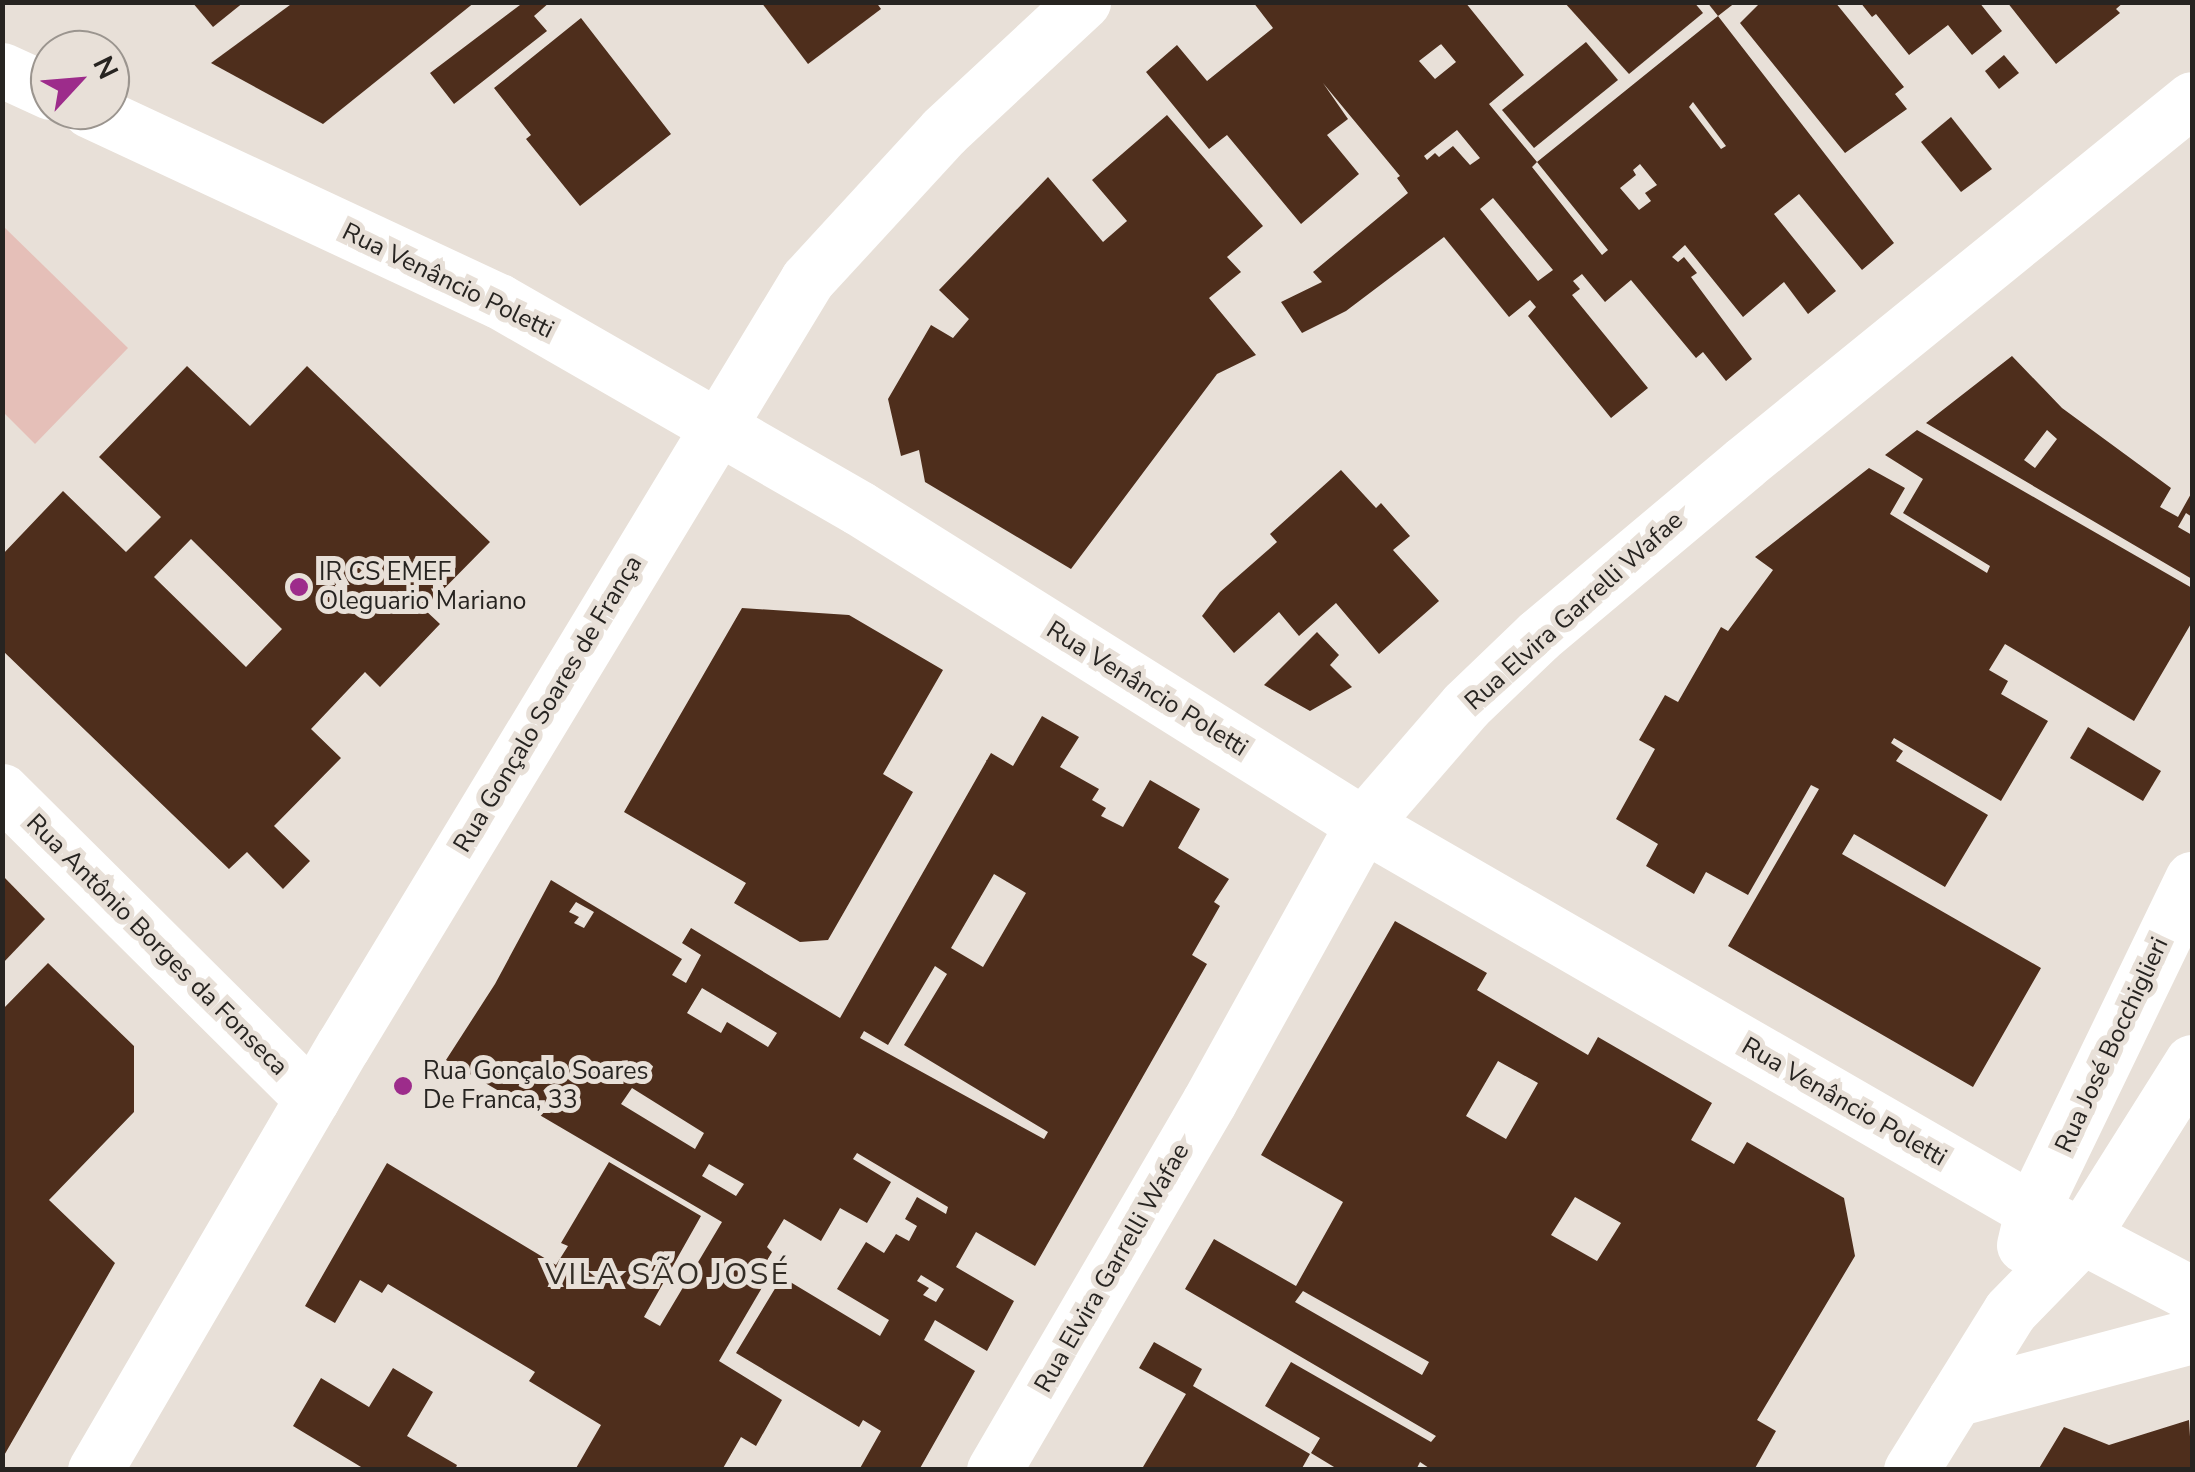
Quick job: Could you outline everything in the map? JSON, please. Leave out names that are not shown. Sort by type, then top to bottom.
[{"type":"street","name":"Rua Gonçalo Soares de França","points":[[95,1470],[312,1098],[715,426],[807,280],[944,131],[1083,2]]},
{"type":"street","points":[[2,70],[30,83]]},
{"type":"street","name":"Rua Elvira Garrelli Wafae","points":[[994,1470],[1209,1102],[1362,824],[1466,704],[1538,636],[1744,463],[2192,99]]},
{"type":"street","name":"Rua Venâncio Poletti","points":[[130,129],[499,301],[858,508],[1362,824],[2032,1210],[2192,1294]]},
{"type":"street","name":"Rua Antônio Borges da Fonseca","points":[[2,791],[312,1098]]},
{"type":"street","name":"Rua José Bocchiglieri","points":[[2010,1311],[2032,1210],[2192,880]]},
{"type":"street","points":[[1911,1470],[2010,1311],[2082,1238],[2192,1062]]},
{"type":"street","points":[[1955,1400],[2192,1336]]},
{"type":"shaded area","points":[[3,226],[128,348],[35,444],[3,412]]},
{"type":"building","points":[[192,2],[244,2],[213,27]]},
{"type":"building","points":[[294,2],[475,2],[323,124],[211,63]]},
{"type":"building","points":[[524,2],[550,2],[534,16],[547,31],[454,104],[430,73]]},
{"type":"building","points":[[761,2],[876,2],[881,9],[808,64]]},
{"type":"building","points":[[1253,2],[1465,2],[1524,75],[1489,104],[1537,162],[1718,16],[1894,243],[1862,270],[1799,194],[1774,214],[1836,291],[1808,314],[1784,282],[1743,317],[1685,245],[1672,257],[1678,262],[1684,257],[1697,273],[1691,277],[1752,359],[1726,381],[1703,352],[1696,358],[1631,280],[1605,302],[1582,274],[1573,281],[1580,289],[1572,295],[1648,388],[1611,418],[1528,316],[1536,307],[1530,300],[1509,317],[1444,237],[1346,311],[1302,333],[1281,302],[1322,282],[1313,272],[1408,193],[1397,178],[1400,176],[1323,83],[1348,119],[1327,135],[1359,174],[1301,224],[1227,135],[1209,149],[1146,72],[1177,45],[1207,81],[1273,28]],"holes":[[[1441,44],[1456,62],[1435,79],[1419,61]],[[1693,102],[1726,146],[1721,149],[1689,107]],[[1457,130],[1480,158],[1470,165],[1453,146],[1439,157],[1435,153],[1427,160],[1424,156]],[[1537,162],[1608,250],[1602,255],[1532,167]],[[1640,164],[1657,185],[1645,193],[1651,201],[1639,210],[1620,188],[1636,175],[1633,170]],[[1493,198],[1553,270],[1538,281],[1480,209]]]},
{"type":"building","points":[[1564,2],[1694,2],[1703,13],[1629,74]]},
{"type":"building","points":[[1707,2],[1736,2],[1718,16]]},
{"type":"building","points":[[1761,2],[1835,2],[1904,87],[1895,94],[1907,109],[1845,153],[1740,23]]},
{"type":"building","points":[[1860,2],[1979,2],[2002,31],[1972,55],[1948,25],[1909,55],[1876,14],[1872,17]]},
{"type":"building","points":[[2007,2],[2124,2],[2116,9],[2120,13],[2056,64]]},
{"type":"building","points":[[581,18],[671,134],[580,206],[526,139],[531,135],[494,88]]},
{"type":"building","points":[[1586,42],[1618,80],[1534,148],[1502,110]]},
{"type":"building","points":[[2004,55],[2019,73],[1999,89],[1985,71]]},
{"type":"building","points":[[1167,115],[1263,226],[1227,257],[1241,272],[1209,298],[1256,355],[1217,374],[1071,569],[925,482],[919,450],[901,456],[888,399],[931,325],[953,338],[969,319],[939,290],[1048,177],[1103,242],[1127,221],[1092,180]]},
{"type":"building","points":[[1951,117],[1992,169],[1961,192],[1921,142]]},
{"type":"building","points":[[2012,356],[2062,408],[2171,488],[2160,507],[2178,517],[2192,492],[2192,517],[2186,513],[2178,527],[2192,535],[2192,579],[1926,423]],"holes":[[[2047,430],[2057,439],[2035,468],[2024,460]]]},
{"type":"building","points":[[187,366],[250,426],[307,366],[490,542],[424,609],[440,624],[380,687],[365,672],[311,729],[341,758],[274,826],[310,861],[283,889],[247,852],[229,869],[2,650],[2,555],[63,491],[126,552],[161,517],[99,457]],"holes":[[[191,539],[282,629],[246,667],[154,577]]]},
{"type":"building","points":[[1917,430],[2192,588],[2192,622],[2134,721],[2005,644],[1989,670],[2008,681],[2001,694],[2048,721],[2001,801],[1894,738],[1891,743],[1903,751],[1896,761],[1988,815],[1945,887],[1854,834],[1842,854],[2041,968],[1973,1087],[1728,946],[1819,789],[1811,785],[1748,895],[1706,872],[1694,894],[1646,866],[1658,844],[1616,819],[1655,749],[1639,740],[1665,695],[1678,702],[1721,627],[1728,631],[1773,570],[1755,557],[1869,468],[1905,488],[1890,514],[1987,573],[1990,566],[1903,513],[1923,479],[1885,455]]},
{"type":"building","points":[[1341,470],[1376,508],[1381,503],[1410,536],[1393,550],[1439,601],[1379,654],[1336,603],[1299,636],[1279,612],[1234,653],[1202,616],[1220,592],[1277,542],[1270,534]]},
{"type":"building","points":[[742,608],[849,615],[943,670],[883,774],[913,792],[828,940],[800,942],[734,903],[746,883],[624,812]]},
{"type":"building","points":[[1317,632],[1339,655],[1330,665],[1352,687],[1310,711],[1264,685]]},
{"type":"building","points":[[1042,716],[1079,737],[1060,767],[1099,789],[1092,800],[1106,808],[1101,816],[1123,827],[1150,780],[1200,809],[1178,848],[1229,879],[1214,902],[1220,906],[1192,955],[1207,964],[1035,1266],[976,1232],[956,1267],[1014,1301],[987,1351],[935,1320],[924,1340],[975,1371],[919,1470],[859,1470],[881,1431],[863,1420],[859,1427],[736,1353],[782,1277],[880,1336],[889,1320],[837,1289],[866,1242],[884,1253],[896,1234],[909,1241],[917,1226],[905,1219],[917,1197],[946,1214],[948,1207],[857,1153],[853,1159],[891,1182],[867,1223],[840,1208],[821,1241],[784,1219],[767,1247],[772,1252],[762,1269],[770,1274],[719,1361],[782,1400],[756,1446],[741,1437],[722,1470],[575,1470],[601,1425],[529,1381],[535,1372],[388,1284],[382,1293],[360,1280],[335,1323],[305,1306],[387,1163],[556,1265],[568,1246],[561,1243],[609,1162],[701,1216],[644,1317],[660,1326],[722,1222],[446,1060],[495,984],[551,880],[682,959],[672,975],[686,983],[701,955],[682,943],[691,928],[840,1018],[991,753],[1013,766]],"holes":[[[994,874],[1026,893],[983,967],[951,948]],[[576,902],[594,912],[584,928],[574,923],[579,917],[569,912]],[[935,966],[947,974],[904,1045],[1048,1132],[1044,1139],[860,1038],[864,1031],[888,1045]],[[702,988],[777,1033],[768,1047],[727,1022],[721,1033],[687,1013]],[[632,1088],[704,1133],[695,1149],[621,1104]],[[709,1164],[744,1184],[736,1196],[702,1176]],[[921,1275],[944,1289],[936,1302],[923,1295],[929,1288],[917,1281]]]},
{"type":"building","points":[[2088,727],[2161,771],[2143,801],[2070,758]]},
{"type":"building","points":[[2,875],[45,919],[2,964]]},
{"type":"building","points":[[1395,921],[1487,973],[1477,990],[1588,1055],[1598,1037],[1712,1103],[1691,1140],[1734,1164],[1747,1142],[1844,1198],[1855,1256],[1757,1420],[1776,1431],[1754,1470],[1432,1470],[1420,1462],[1416,1470],[1339,1470],[1311,1453],[1320,1438],[1265,1406],[1291,1362],[1431,1442],[1436,1436],[1185,1289],[1214,1239],[1296,1286],[1343,1202],[1261,1155]],"holes":[[[1498,1061],[1538,1083],[1506,1139],[1466,1116]],[[1575,1197],[1621,1223],[1597,1261],[1551,1235]],[[1303,1291],[1429,1362],[1422,1375],[1295,1302]]]},
{"type":"building","points":[[48,963],[134,1046],[134,1112],[49,1200],[115,1263],[2,1459],[2,1010]]},
{"type":"building","points":[[1154,1342],[1202,1369],[1193,1386],[1310,1454],[1301,1470],[1143,1467],[1186,1394],[1139,1368]]},
{"type":"building","points":[[393,1368],[433,1392],[407,1436],[457,1465],[455,1470],[366,1470],[293,1426],[321,1378],[369,1407]]},
{"type":"building","points":[[2189,1420],[2192,1470],[2038,1470],[2064,1427],[2109,1445]]},
{"type":"place","name":"IR CS EMEF Oleguario Mariano","points":[[299,587]]},
{"type":"place","name":"Rua Gonçalo Soares De Franca, 33","points":[[403,1086]]},
{"type":"district","name":"VILA SÃO JOSÉ","points":[[668,1275]]}]
